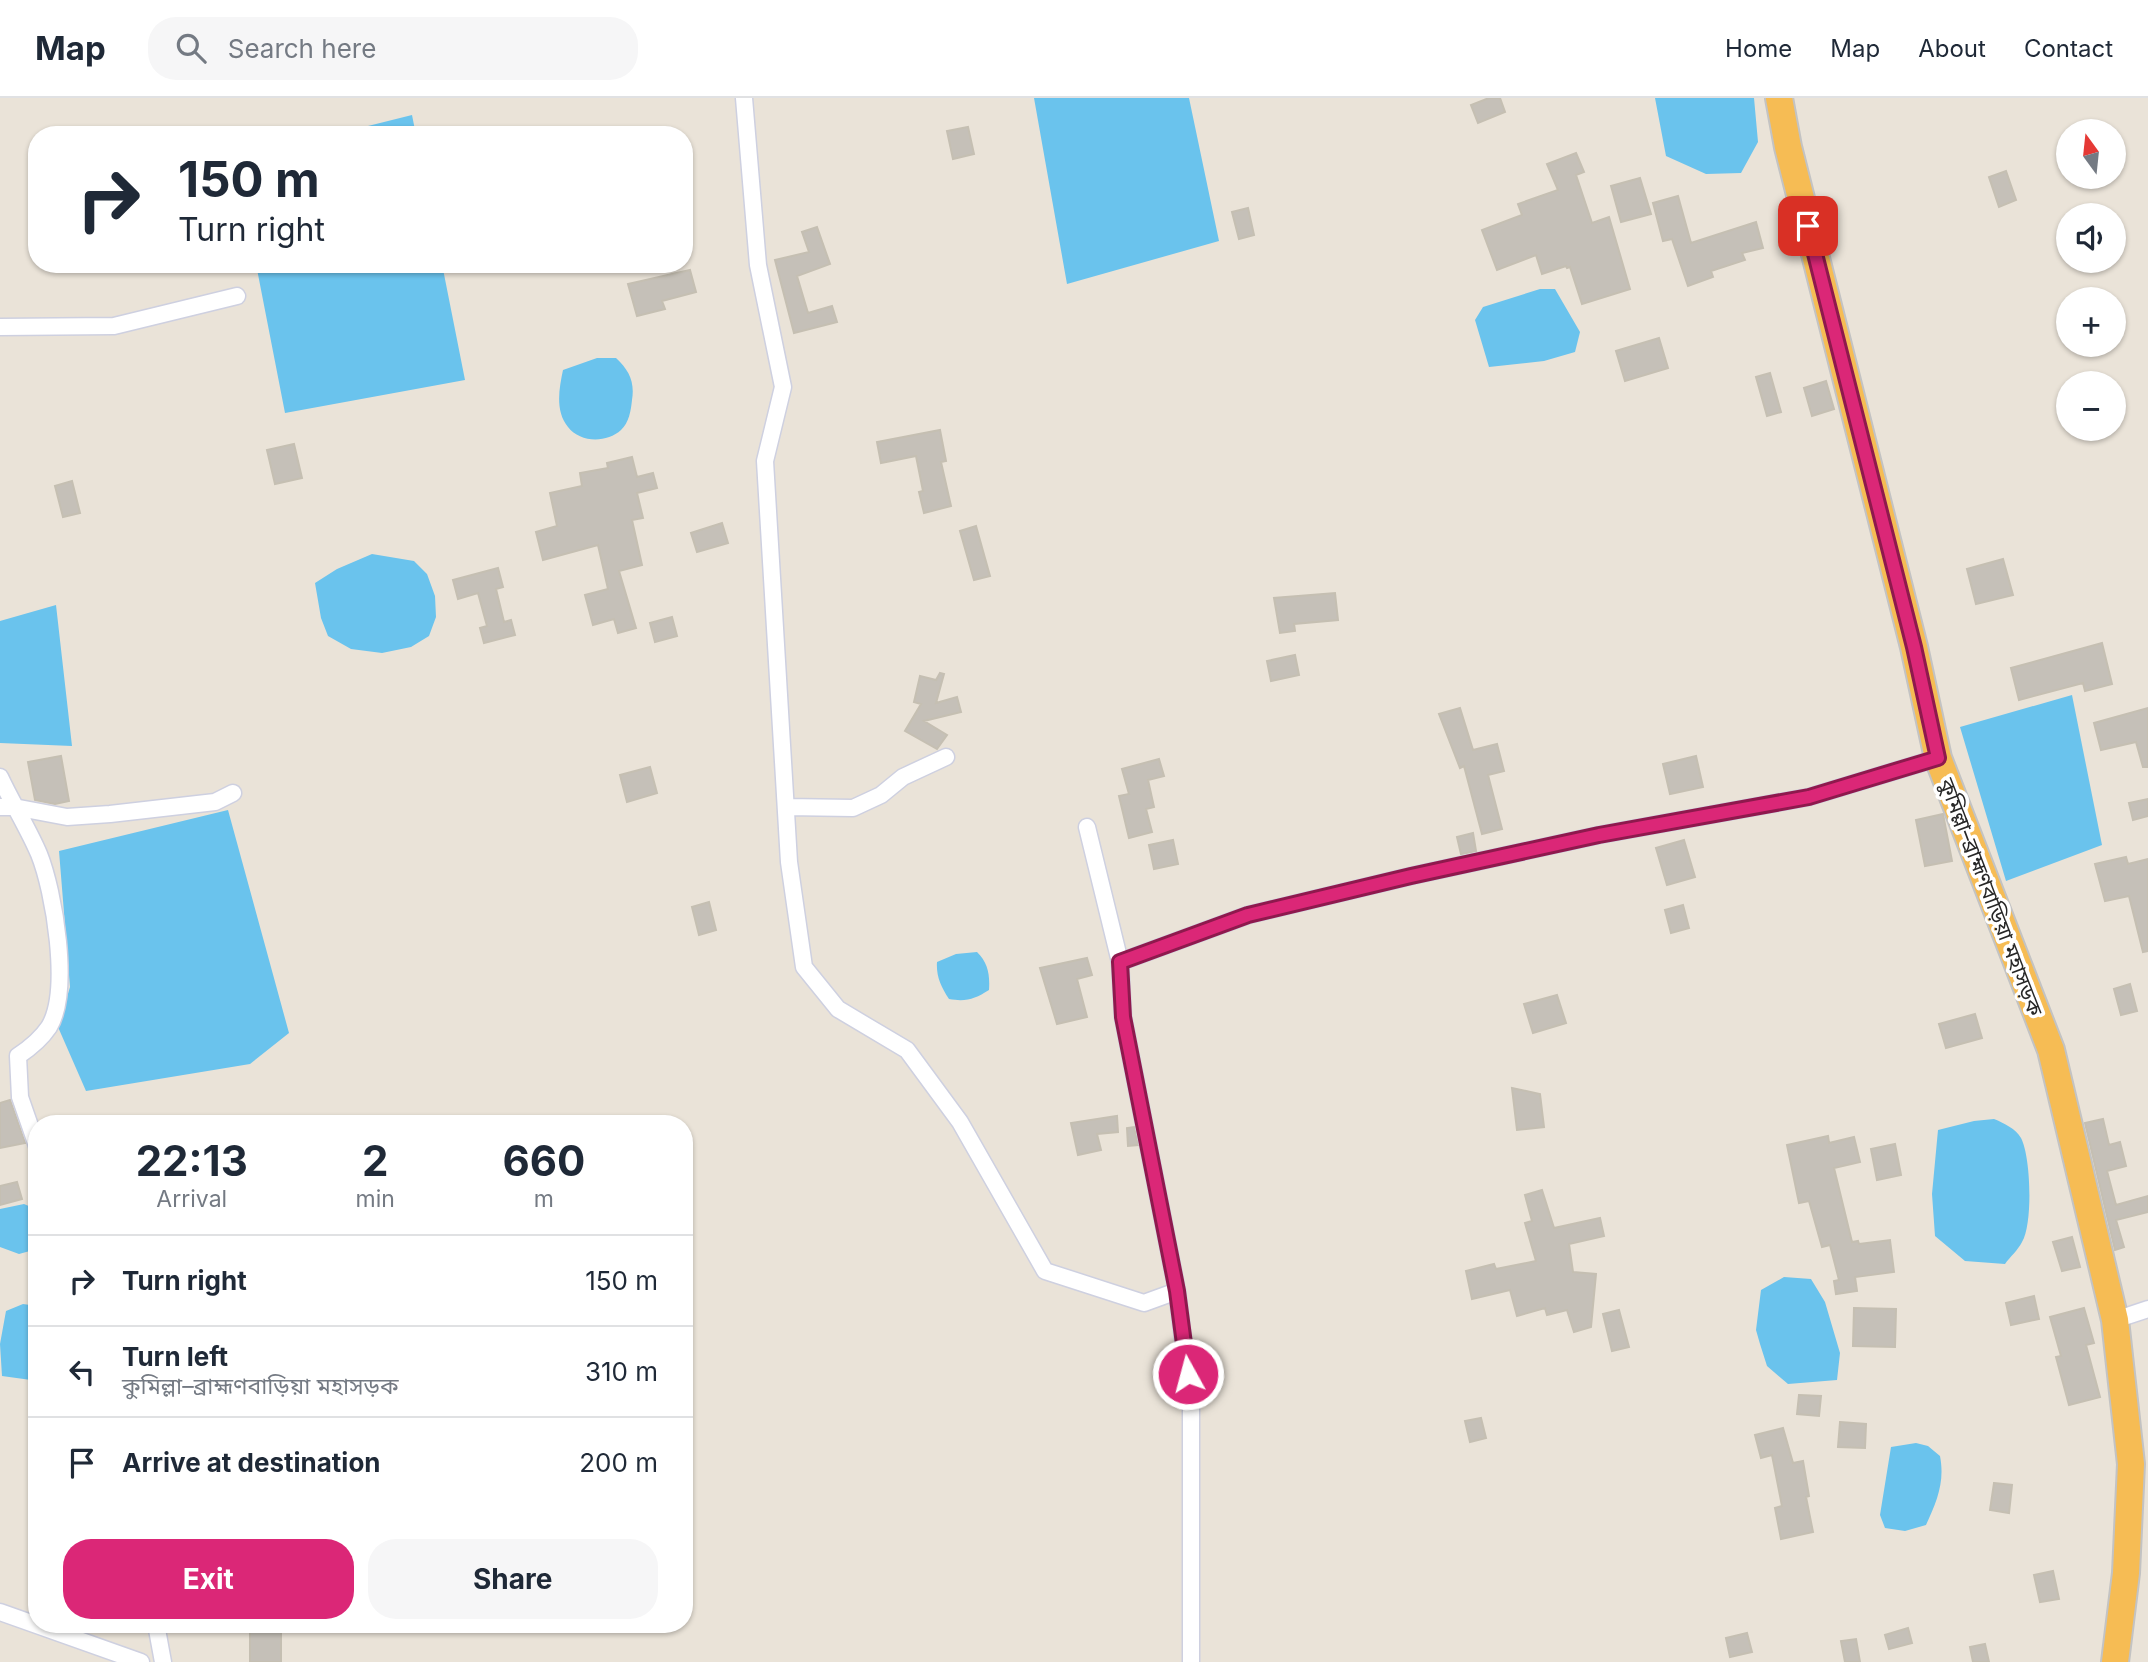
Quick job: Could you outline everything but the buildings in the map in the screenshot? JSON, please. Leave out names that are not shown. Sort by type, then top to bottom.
[{"type":"highway","name":"কুমিল্লা–ব্রাহ্মণবাড়িয়া মহাসড়ক","points":[[1779,98],[1788,147],[1914,647],[1938,758],[2051,1050],[2115,1320],[2131,1464],[2126,1573],[2115,1662]]},
{"type":"street","points":[[744,98],[758,265],[783,387],[765,461],[789,862],[804,967],[838,1009],[907,1050],[960,1122],[1045,1271],[1144,1303],[1177,1291]]},
{"type":"street","points":[[0,327],[114,326],[237,296]]},
{"type":"street","points":[[786,807],[853,808],[881,795],[903,777],[946,757]]},
{"type":"street","points":[[1120,962],[1248,915],[1599,835],[1809,797],[1938,758]]},
{"type":"street","points":[[0,777],[7,807],[39,855],[58,933],[60,986],[50,1025],[33,1045],[18,1056],[20,1097],[28,1120]]},
{"type":"street","points":[[7,807],[66,817],[215,802],[233,793]]},
{"type":"street","points":[[1087,827],[1120,962],[1123,1017],[1177,1291],[1191,1401],[1191,1662]]},
{"type":"street","points":[[2115,1320],[2148,1309]]},
{"type":"street","points":[[0,1612],[28,1622]]},
{"type":"street","points":[[59,1633],[141,1662]]},
{"type":"street","points":[[158,1633],[163,1662]]},
{"type":"water","points":[[1034,98],[1189,98],[1219,241],[1067,284]]},
{"type":"water","points":[[1655,98],[1754,98],[1758,142],[1741,173],[1706,174],[1666,156]]},
{"type":"water","points":[[412,115],[414,126],[368,126]]},
{"type":"water","points":[[258,273],[444,273],[465,380],[285,413]]},
{"type":"water","points":[[1540,289],[1555,289],[1580,332],[1575,352],[1544,361],[1489,367],[1475,320],[1483,307]]},
{"type":"water","points":[[597,358],[616,358],[628,372],[633,388],[631,408],[624,427],[601,439],[579,436],[568,427],[561,414],[559,392],[563,370]]},
{"type":"water","points":[[372,554],[414,561],[427,574],[435,596],[436,617],[429,636],[411,647],[382,653],[351,649],[328,636],[321,618],[315,583],[337,569]]},
{"type":"water","points":[[56,605],[72,746],[0,743],[0,621]]},
{"type":"water","points":[[2072,695],[2102,845],[2006,881],[1960,727]]},
{"type":"water","points":[[228,810],[289,1033],[250,1064],[86,1091],[58,1027],[70,987],[59,851]]},
{"type":"water","points":[[977,952],[987,969],[989,990],[970,999],[949,999],[937,972],[937,962],[956,954]]},
{"type":"water","points":[[1994,1119],[2006,1124],[2021,1138],[2029,1175],[2026,1233],[2005,1264],[1965,1261],[1935,1236],[1932,1194],[1938,1130]]},
{"type":"water","points":[[24,1204],[28,1206],[28,1252],[19,1254],[0,1247],[0,1209]]},
{"type":"water","points":[[1784,1277],[1811,1279],[1825,1302],[1840,1353],[1837,1380],[1788,1384],[1767,1366],[1756,1330],[1761,1290]]},
{"type":"water","points":[[28,1305],[28,1380],[2,1376],[0,1344],[6,1311]]},
{"type":"water","points":[[1916,1443],[1928,1446],[1940,1456],[1941,1483],[1937,1499],[1926,1525],[1905,1531],[1885,1528],[1880,1515],[1891,1447]]},
{"type":"route","points":[[1188,1374],[1177,1291],[1123,1017],[1120,962],[1248,915],[1599,835],[1809,797],[1938,758],[1914,647],[1808,226]]}]
